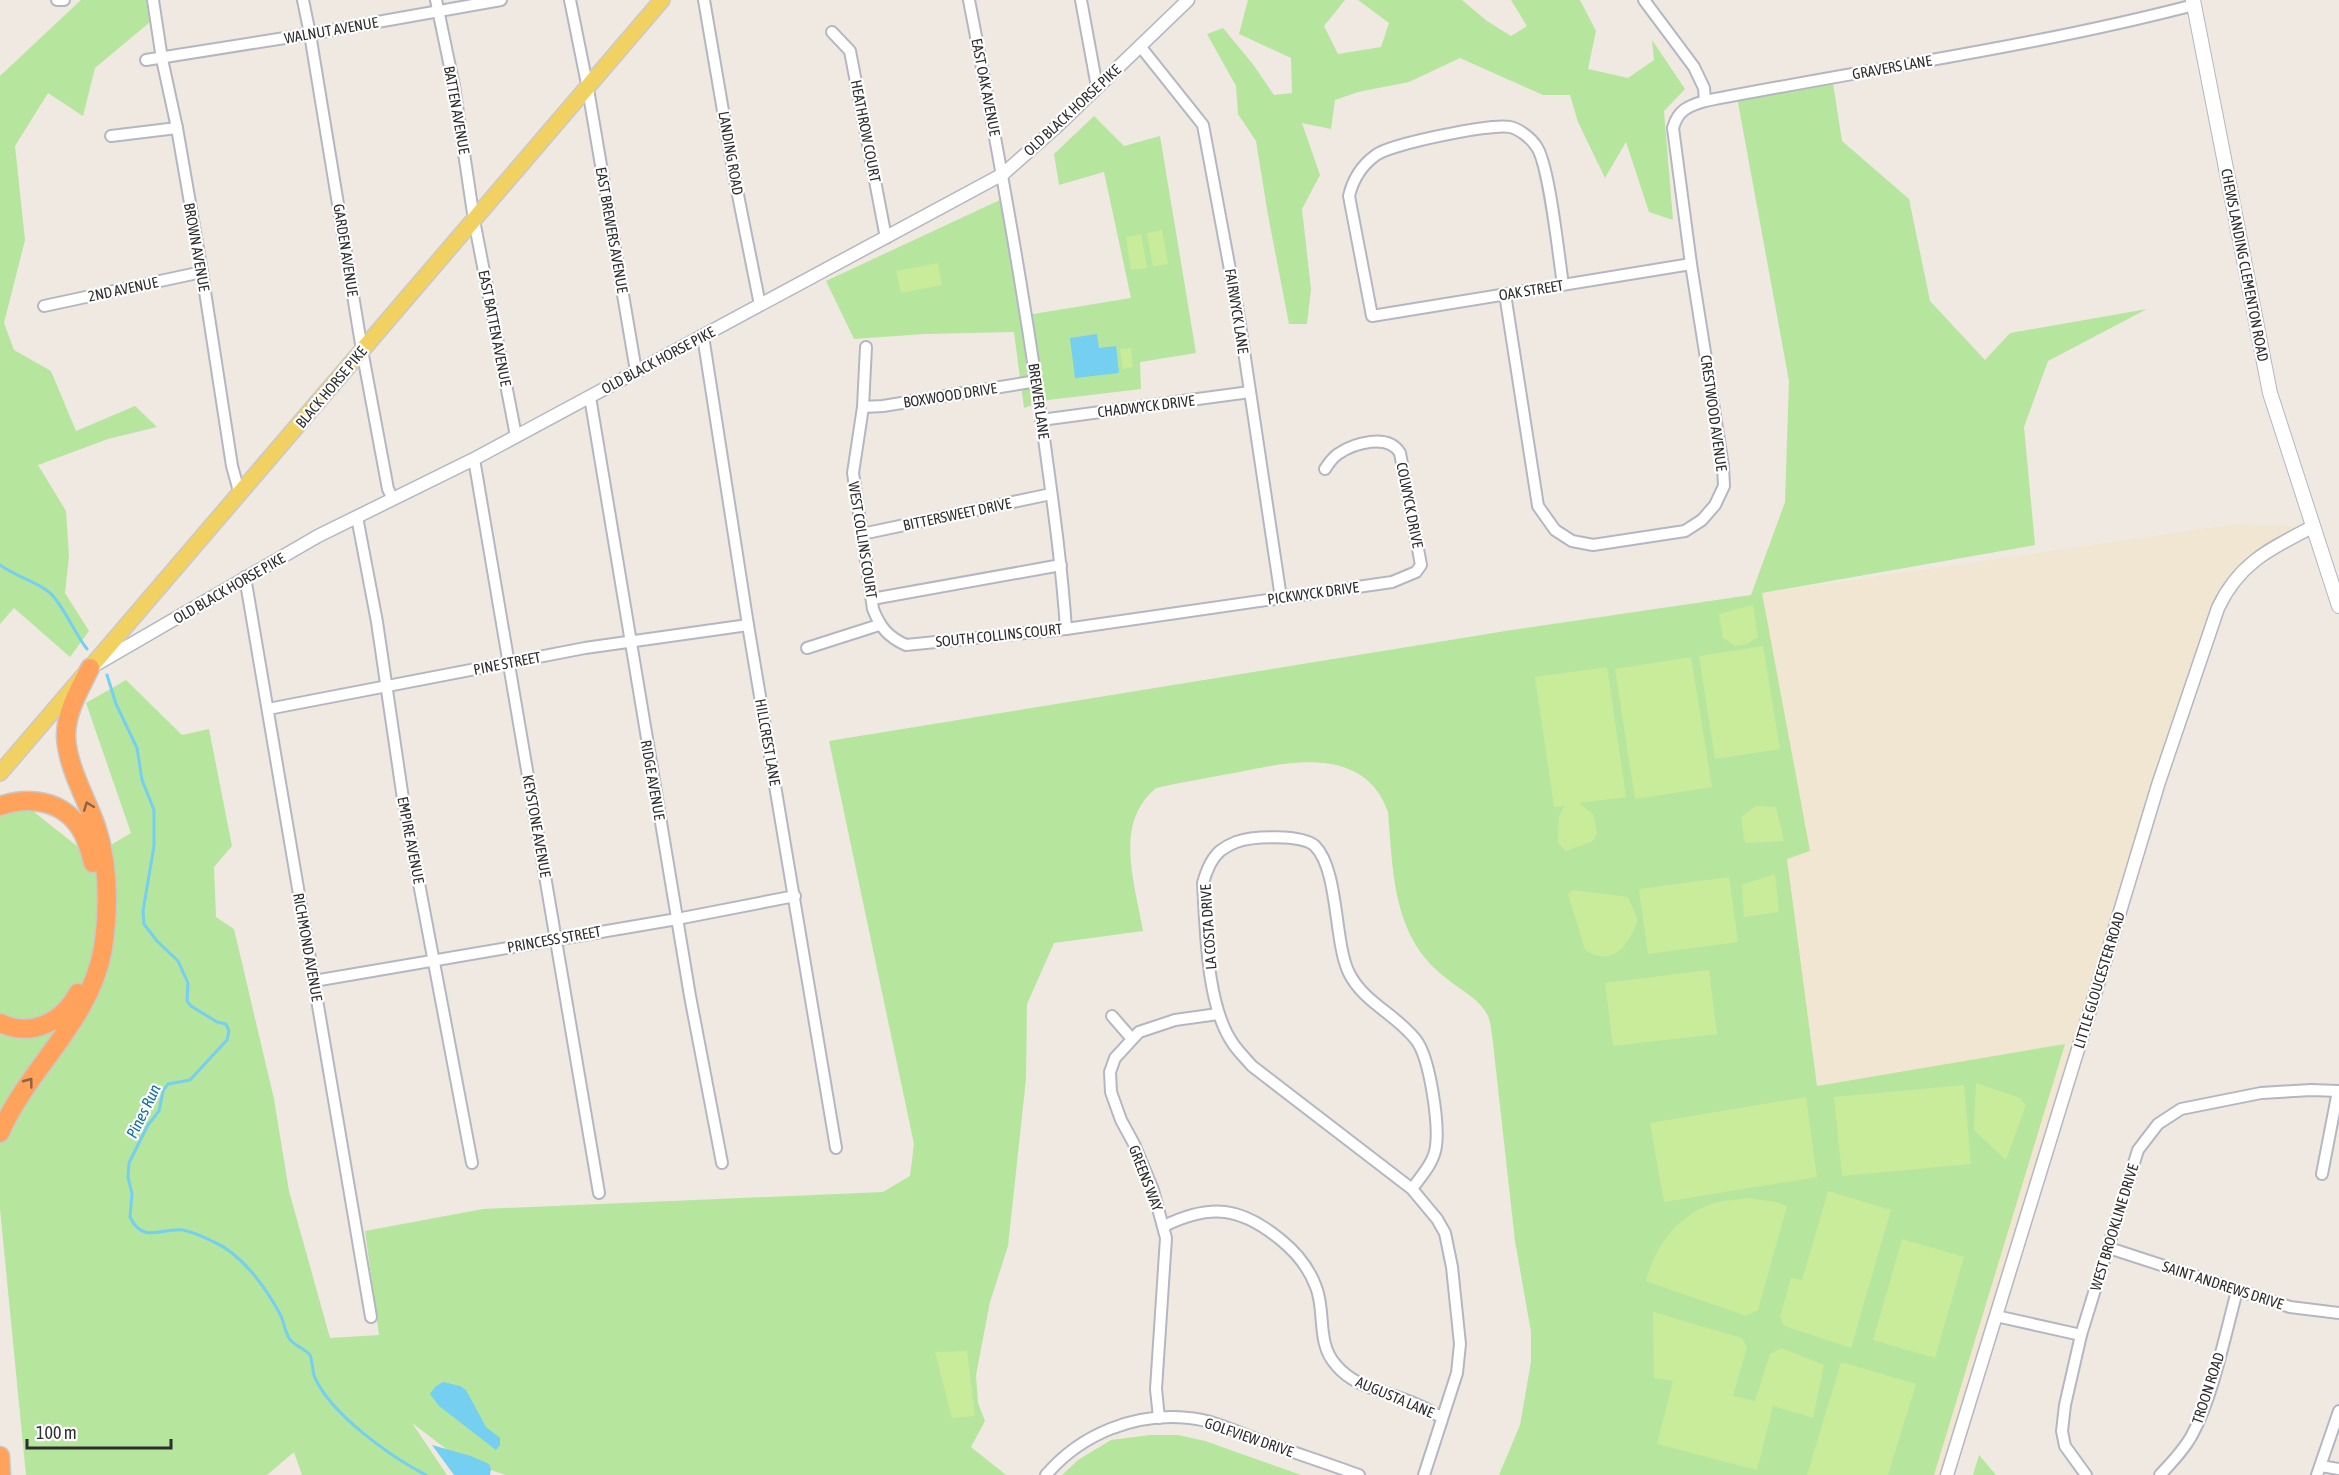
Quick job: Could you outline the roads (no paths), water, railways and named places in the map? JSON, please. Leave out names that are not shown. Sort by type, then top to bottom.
[{"type":"highway","points":[[0,1133],[20,1094],[82,1009],[95,979],[103,950],[107,920],[105,863],[97,828],[70,757],[66,737],[68,718],[90,668]]},
{"type":"highway","points":[[0,806],[31,800],[47,804],[65,813],[79,826],[87,842],[93,864],[96,895],[94,934],[87,967],[72,1003],[56,1019],[34,1029],[21,1030],[0,1023]]},
{"type":"highway","points":[[0,1456],[1,1475]]},
{"type":"main road","name":"BLACK HORSE PIKE","points":[[0,773],[662,0]]},
{"type":"main road","name":"CHEWS LANDING CLEMENTON ROAD","points":[[2194,2],[2270,393],[2339,606]]},
{"type":"street","points":[[57,0],[64,0]]},
{"type":"street","name":"BROWN AVENUE","points":[[153,0],[202,272],[220,400],[232,466],[240,495]]},
{"type":"street","name":"GARDEN AVENUE","points":[[303,0],[362,350],[388,489],[393,499]]},
{"type":"street","name":"WALNUT AVENUE","points":[[146,60],[310,34],[437,5],[501,0]]},
{"type":"street","name":"EAST BREWERS AVENUE","points":[[570,0],[588,89],[636,371]]},
{"type":"street","name":"LANDING ROAD","points":[[704,0],[734,175],[760,304]]},
{"type":"street","name":"EAST OAK AVENUE","points":[[969,0],[1003,174]]},
{"type":"street","points":[[1081,0],[1096,87]]},
{"type":"street","name":"OLD BLACK HORSE PIKE","points":[[90,668],[245,577],[357,517],[474,459],[1003,174],[1054,129],[1188,0]]},
{"type":"street","points":[[1644,0],[1694,67],[1704,88],[1705,100]]},
{"type":"street","name":"GRAVERS LANE","points":[[1705,100],[2069,33],[2194,2]]},
{"type":"street","name":"BATTEN AVENUE","points":[[437,5],[454,87],[474,220]]},
{"type":"street","name":"HEATHROW COURT","points":[[832,32],[850,51],[886,238]]},
{"type":"street","name":"FAIRWYCK LANE","points":[[1140,46],[1203,125],[1235,295],[1281,598]]},
{"type":"street","name":"CRESTWOOD AVENUE","points":[[1505,294],[1538,506],[1555,530],[1572,541],[1593,544],[1684,531],[1702,520],[1715,505],[1724,486],[1723,466],[1691,264],[1673,128],[1683,110],[1705,100]]},
{"type":"street","name":"OAK STREET","points":[[1563,285],[1545,173],[1537,147],[1524,134],[1510,127],[1492,127],[1402,144],[1377,154],[1353,181],[1349,196],[1372,316],[1505,294],[1563,285],[1691,264]]},
{"type":"street","points":[[111,136],[177,129]]},
{"type":"street","name":"BREWER LANE","points":[[1003,174],[1037,381],[1061,565],[1066,628]]},
{"type":"street","name":"EAST BATTEN AVENUE","points":[[474,220],[516,436]]},
{"type":"street","name":"2ND AVENUE","points":[[44,306],[202,272]]},
{"type":"street","name":"HILLCREST LANE","points":[[703,336],[748,625],[836,1148]]},
{"type":"street","name":"WEST COLLINS COURT","points":[[866,347],[863,407],[853,473],[872,599],[879,625]]},
{"type":"street","name":"BOXWOOD DRIVE","points":[[863,407],[883,406],[1037,381]]},
{"type":"street","name":"CHADWYCK DRIVE","points":[[1041,420],[1250,392]]},
{"type":"street","name":"RIDGE AVENUE","points":[[590,397],[629,644],[722,1163]]},
{"type":"street","name":"COLWYCK DRIVE","points":[[1325,469],[1339,453],[1370,442],[1392,443],[1400,453],[1421,565],[1419,568]]},
{"type":"street","name":"KEYSTONE AVENUE","points":[[474,459],[599,1192]]},
{"type":"street","name":"BITTERSWEET DRIVE","points":[[862,534],[1051,494]]},
{"type":"street","name":"EMPIRE AVENUE","points":[[357,517],[377,622],[403,799],[472,1163]]},
{"type":"street","name":"LITTLE GLOUCESTER ROAD","points":[[1947,1475],[2158,785],[2218,608],[2242,570],[2261,554],[2312,527]]},
{"type":"street","points":[[872,599],[1061,565]]},
{"type":"street","name":"PICKWYCK DRIVE","points":[[1202,609],[1392,582],[1408,577],[1419,568]]},
{"type":"street","name":"RICHMOND AVENUE","points":[[245,577],[371,1317]]},
{"type":"street","name":"SOUTH COLLINS COURT","points":[[879,625],[895,640],[906,645],[1066,628],[1202,609]]},
{"type":"street","name":"PINE STREET","points":[[268,709],[585,648],[629,644],[748,625]]},
{"type":"street","points":[[807,648],[879,625]]},
{"type":"street","name":"LA COSTA DRIVE","points":[[1412,1189],[1430,1165],[1436,1146],[1433,1095],[1425,1057],[1416,1040],[1355,985],[1347,969],[1331,885],[1323,858],[1315,846],[1305,840],[1267,838],[1236,842],[1219,852],[1206,870],[1203,883],[1210,969],[1218,1014],[1233,1044],[1252,1066],[1412,1189],[1437,1219],[1445,1233],[1452,1267],[1460,1344],[1457,1373],[1424,1475]]},
{"type":"street","name":"PRINCESS STREET","points":[[314,981],[677,919],[795,896]]},
{"type":"street","name":"GREENS WAY","points":[[1159,1418],[1156,1389],[1166,1238],[1153,1190],[1134,1144],[1121,1120],[1112,1092],[1110,1072],[1115,1058],[1139,1032],[1175,1020],[1218,1014]]},
{"type":"street","points":[[1112,1016],[1131,1039]]},
{"type":"street","points":[[2322,1174],[2339,1091]]},
{"type":"street","name":"WEST BROOKLINE DRIVE","points":[[2086,1475],[2065,1446],[2062,1431],[2081,1335],[2138,1150],[2158,1124],[2181,1109],[2261,1093],[2339,1091]]},
{"type":"street","name":"AUGUSTA LANE","points":[[1164,1226],[1185,1216],[1236,1212],[1271,1231],[1290,1247],[1307,1267],[1317,1288],[1322,1331],[1328,1354],[1335,1365],[1366,1388],[1408,1400],[1441,1417]]},
{"type":"street","name":"SAINT ANDREWS DRIVE","points":[[2109,1248],[2290,1307],[2339,1313]]},
{"type":"street","name":"TROON ROAD","points":[[2160,1475],[2178,1456],[2193,1434],[2206,1404],[2237,1291]]},
{"type":"street","points":[[1996,1316],[2081,1335]]},
{"type":"street","points":[[2339,1412],[2319,1470],[2339,1469]]},
{"type":"street","name":"GOLFVIEW DRIVE","points":[[1046,1475],[1057,1462],[1079,1444],[1100,1433],[1110,1428],[1159,1418],[1190,1418],[1228,1428],[1359,1475]]},
{"type":"water","points":[[1097,334],[1099,348],[1116,346],[1119,373],[1075,378],[1070,338]]},
{"type":"water","points":[[443,1382],[460,1386],[466,1390],[486,1427],[500,1438],[500,1445],[496,1450],[439,1406],[430,1394]]},
{"type":"water","points":[[432,1445],[471,1456],[489,1464],[490,1475],[454,1475]]},
{"type":"waterway","name":"Pines Run","points":[[0,565],[50,593],[87,649]]},
{"type":"waterway","name":"Pines Run","points":[[107,675],[116,704],[137,748],[142,780],[154,810],[154,846],[143,911],[144,924],[157,941],[178,961],[188,983],[187,1001],[191,1006],[217,1022],[226,1024],[229,1031],[227,1040],[190,1080],[168,1084],[163,1091],[159,1111],[148,1125],[129,1163],[128,1177],[132,1194],[130,1217],[135,1225],[147,1233],[187,1231],[214,1242],[234,1255],[253,1273],[269,1295],[281,1316],[289,1338],[310,1355],[315,1378],[335,1406],[364,1434],[426,1475]]}]
